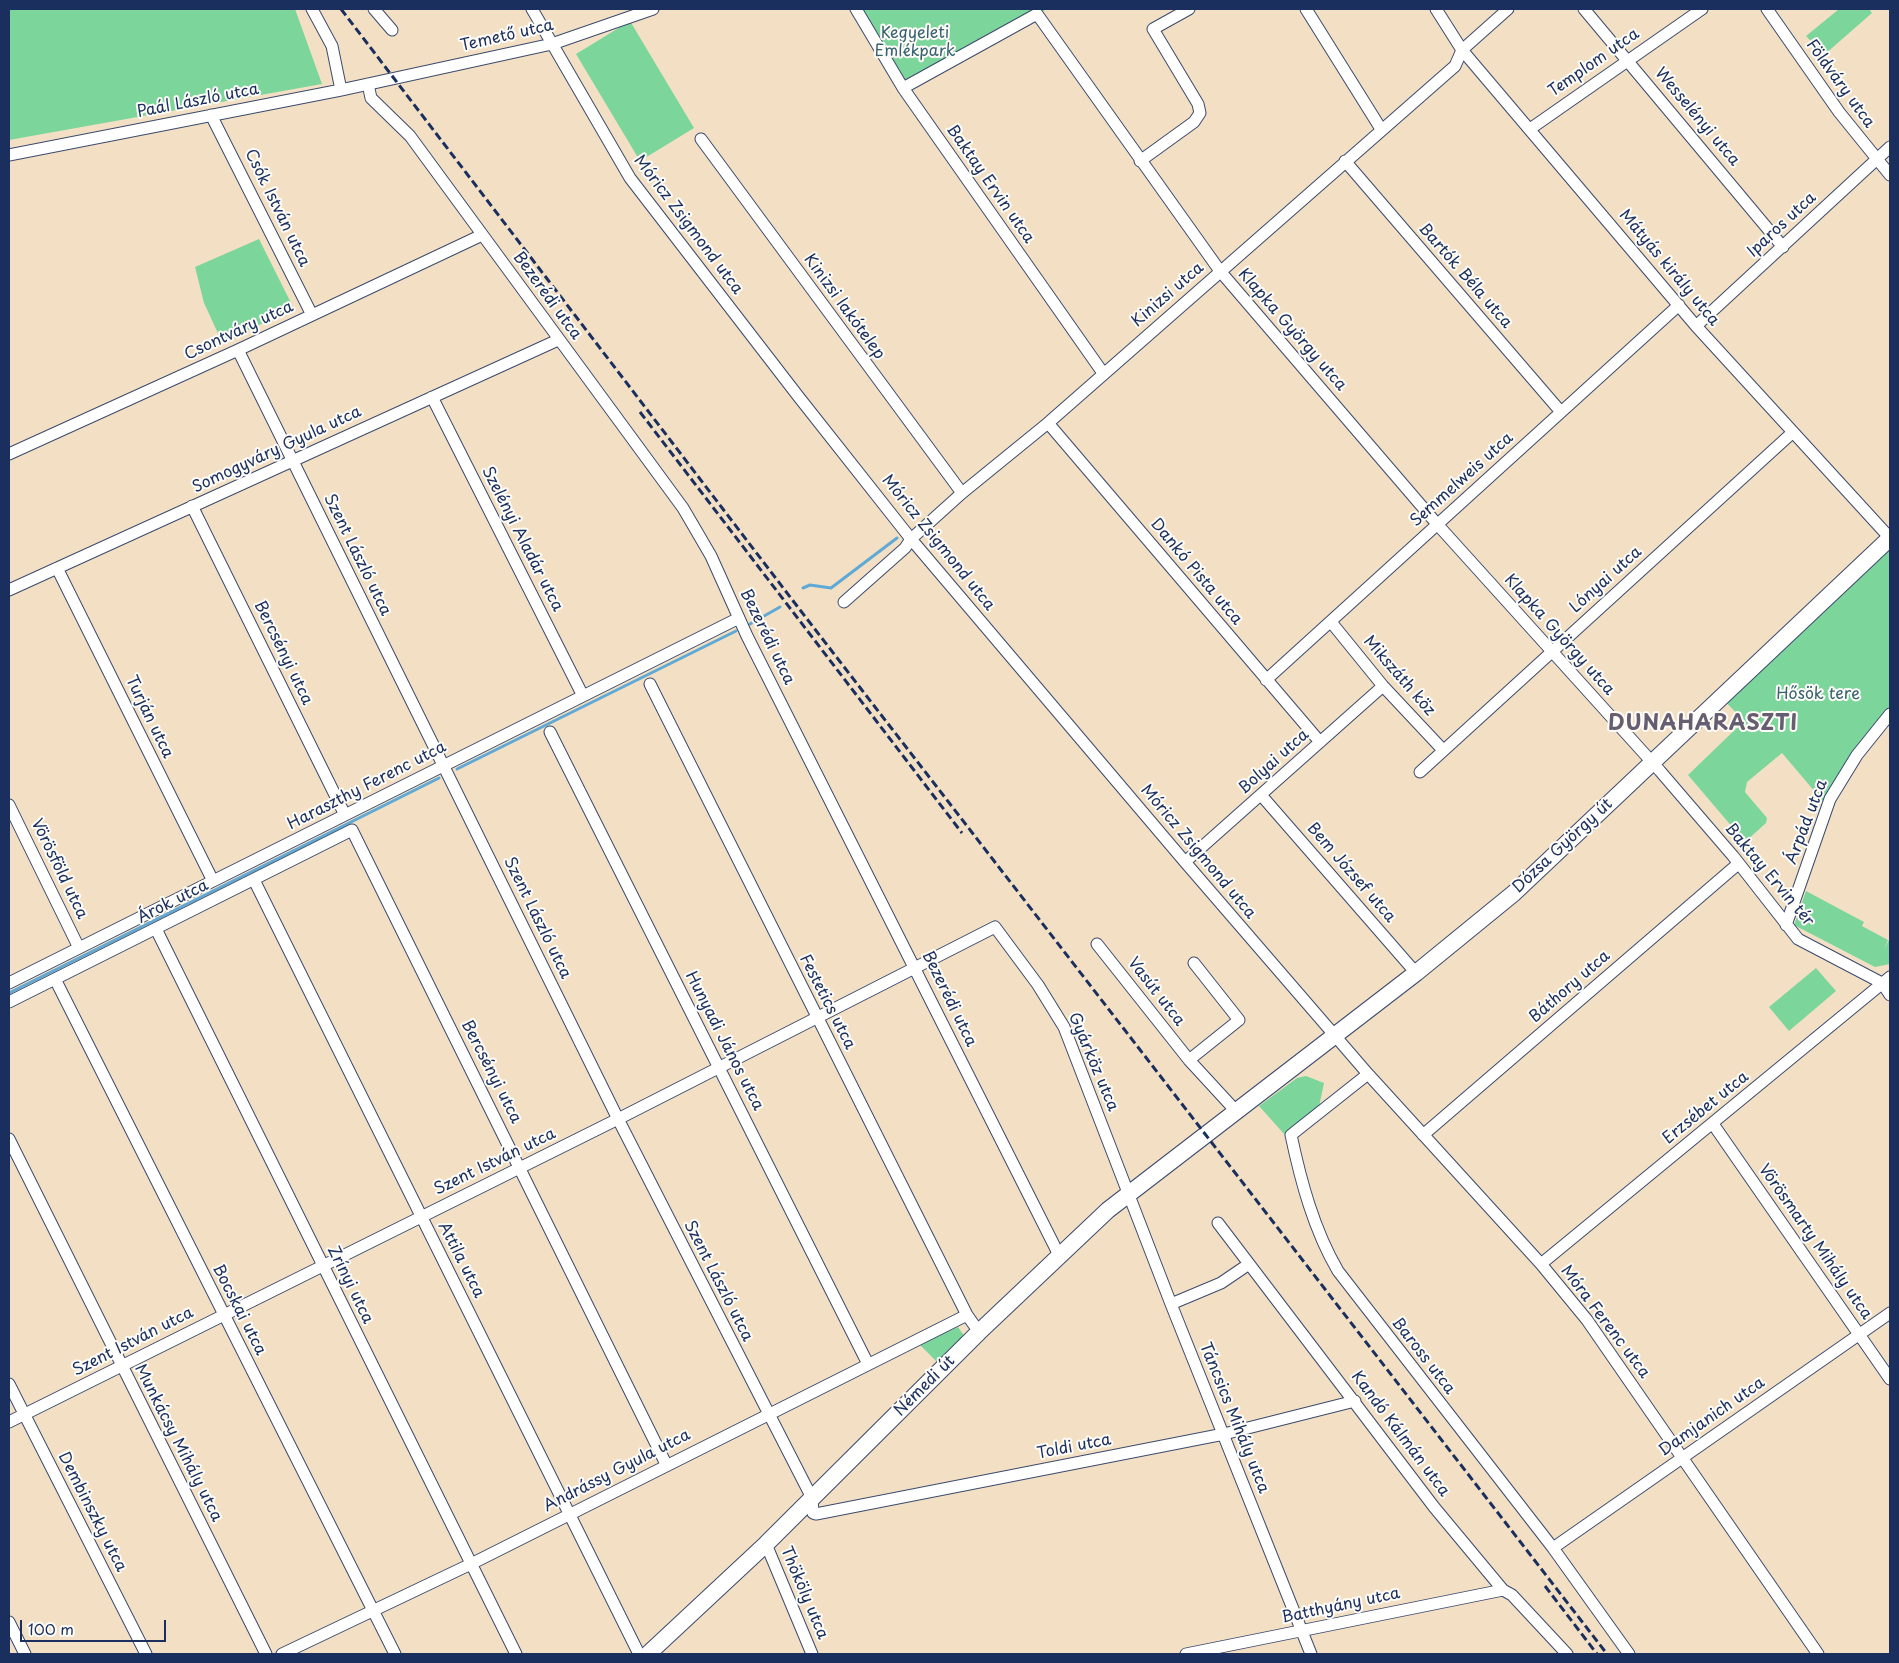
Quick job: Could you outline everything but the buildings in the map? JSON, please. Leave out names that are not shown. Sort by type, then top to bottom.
[{"type":"main road","name":"Dózsa György út","points":[[1213,1129],[1235,1110],[1416,973],[1514,893],[1890,538]]},
{"type":"main road","name":"Némedi út","points":[[648,1654],[766,1544],[979,1332],[1059,1256],[1128,1193],[1213,1129]]},
{"type":"street","points":[[312,9],[332,46],[341,90]]},
{"type":"street","points":[[374,9],[392,30]]},
{"type":"street","name":"Móricz Zsigmond utca","points":[[532,9],[630,178],[911,539],[1334,1035]]},
{"type":"street","name":"Temető utca","points":[[394,77],[552,44],[653,9]]},
{"type":"street","name":"Baktay Ervin utca","points":[[856,9],[903,88],[1103,373]]},
{"type":"street","points":[[1140,161],[1194,122],[1200,113],[1198,104],[1153,29],[1189,9]]},
{"type":"street","points":[[1306,9],[1381,129]]},
{"type":"street","name":"Mátyás király utca","points":[[1436,9],[1462,50],[1696,326],[1890,538]]},
{"type":"street","name":"Kinizsi utca","points":[[844,602],[905,548],[911,539],[962,493],[1048,423],[1455,66],[1462,50],[1508,9]]},
{"type":"street","name":"Wesselényi utca","points":[[1584,9],[1783,247]]},
{"type":"street","name":"Templom utca","points":[[1530,129],[1627,59],[1702,9]]},
{"type":"street","name":"Földváry utca","points":[[1767,9],[1839,112],[1890,175]]},
{"type":"street","name":"Klapka György utca","points":[[903,88],[1037,14],[1220,271],[1437,524],[1652,762]]},
{"type":"street","name":"Paál László utca","points":[[9,155],[341,90],[394,77]]},
{"type":"street","name":"Bezerédi utca","points":[[368,84],[371,98],[410,136],[683,508],[711,556],[739,618],[916,967],[1059,1256]]},
{"type":"street","name":"Csók István utca","points":[[211,115],[312,315]]},
{"type":"street","name":"Kinizsi lakótelep","points":[[701,139],[962,493]]},
{"type":"street","name":"Iparos utca","points":[[1696,326],[1890,147]]},
{"type":"street","name":"Bartók Béla utca","points":[[1345,162],[1561,412]]},
{"type":"street","name":"Csontváry utca","points":[[9,454],[238,350],[482,235]]},
{"type":"street","name":"Semmelweis utca","points":[[1266,680],[1679,305]]},
{"type":"street","name":"Somogyváry Gyula utca","points":[[9,590],[558,340]]},
{"type":"street","name":"Szent László utca","points":[[238,350],[618,1119],[767,1414],[812,1498]]},
{"type":"street","name":"Szelényi Aladár utca","points":[[432,397],[583,696]]},
{"type":"street","name":"Dankó Pista utca","points":[[1048,423],[1320,742]]},
{"type":"street","name":"Lónyai utca","points":[[1420,772],[1792,433]]},
{"type":"street","name":"Bercsényi utca","points":[[192,506],[345,815]]},
{"type":"street","name":"Turján utca","points":[[57,568],[213,881]]},
{"type":"street","name":"Haraszthy Ferenc utca","points":[[9,983],[739,618]]},
{"type":"street","name":"Mikszáth köz","points":[[1331,622],[1383,686],[1443,750]]},
{"type":"street","name":"Festetics utca","points":[[650,684],[816,1018],[967,1315],[979,1332]]},
{"type":"street","name":"Bolyai utca","points":[[1185,862],[1383,686]]},
{"type":"street","name":"Árpád utca","points":[[1786,925],[1830,799],[1857,755],[1890,714]]},
{"type":"street","name":"Hunyadi János utca","points":[[550,732],[868,1364]]},
{"type":"street","name":"Baktay Ervin tér","points":[[1652,762],[1798,939],[1886,980]]},
{"type":"street","name":"Bem József utca","points":[[1261,795],[1416,973]]},
{"type":"street","name":"Vörösföld utca","points":[[9,805],[80,948]]},
{"type":"street","name":"Bercsényi utca","points":[[352,830],[666,1464]]},
{"type":"street","name":"Árok utca","points":[[9,1002],[352,830]]},
{"type":"street","name":"Báthory utca","points":[[1423,1135],[1738,864]]},
{"type":"street","name":"Attila utca","points":[[254,880],[639,1654]]},
{"type":"street","name":"Szent István utca","points":[[9,1422],[521,1168],[995,927]]},
{"type":"street","name":"Gyárköz utca","points":[[995,927],[1038,985],[1064,1027],[1128,1193]]},
{"type":"street","name":"Zrínyi utca","points":[[156,929],[516,1654]]},
{"type":"street","name":"Vasút utca","points":[[1097,944],[1189,1060],[1235,1110]]},
{"type":"street","points":[[1189,1060],[1239,1020],[1194,963]]},
{"type":"street","name":"Bocskai utca","points":[[55,979],[222,1315],[395,1654]]},
{"type":"street","points":[[1886,980],[1890,994]]},
{"type":"street","name":"Erzsébet utca","points":[[1541,1264],[1886,980]]},
{"type":"street","name":"Móra Ferenc utca","points":[[1334,1035],[1541,1264],[1587,1320],[1818,1654]]},
{"type":"street","name":"Baross utca","points":[[1368,1074],[1291,1135],[1302,1181],[1324,1247],[1338,1272],[1553,1548],[1629,1654]]},
{"type":"street","name":"Vörösmarty Mihály utca","points":[[1713,1124],[1890,1379]]},
{"type":"street","name":"Munkácsy Mihály utca","points":[[9,1139],[266,1654]]},
{"type":"street","name":"Táncsics Mihály utca","points":[[1128,1193],[1310,1654]]},
{"type":"street","name":"Kandó Kálmán utca","points":[[1218,1223],[1434,1507],[1503,1590],[1512,1595],[1567,1654]]},
{"type":"street","points":[[1171,1304],[1221,1283],[1249,1264]]},
{"type":"street","name":"Damjanich utca","points":[[1553,1548],[1890,1313]]},
{"type":"street","name":"Andrássy Gyula utca","points":[[282,1654],[373,1609],[471,1564],[666,1464],[967,1315]]},
{"type":"street","name":"Dembinszky utca","points":[[9,1384],[146,1654]]},
{"type":"street","name":"Toldi utca","points":[[812,1498],[814,1513],[816,1514],[1224,1434],[1354,1400]]},
{"type":"street","name":"Thököly utca","points":[[766,1544],[812,1654]]},
{"type":"street","name":"Batthyány utca","points":[[1186,1654],[1503,1590]]},
{"type":"street","points":[[9,1622],[24,1654]]},
{"type":"green space","points":[[9,9],[295,9],[322,84],[9,140]]},
{"type":"green space","name":"Kegyeleti Emlékpark","points":[[857,9],[1047,9],[903,88]]},
{"type":"green space","points":[[1839,9],[1869,9],[1872,13],[1824,55],[1806,36]]},
{"type":"green space","points":[[630,21],[694,128],[640,161],[576,54]]},
{"type":"green space","points":[[259,239],[294,309],[222,342],[204,303],[195,267]]},
{"type":"green space","name":"Hősök tere","points":[[1890,531],[1890,714],[1827,806],[1782,753],[1747,782],[1745,792],[1767,818],[1766,823],[1745,842],[1688,775],[1744,721],[1720,696]]},
{"type":"green space","points":[[1806,891],[1864,922],[1862,926],[1888,940],[1884,949],[1889,940],[1890,964],[1875,967],[1794,925]]},
{"type":"green space","points":[[1816,968],[1836,991],[1789,1031],[1769,1007]]},
{"type":"green space","points":[[1306,1076],[1324,1083],[1319,1107],[1285,1135],[1259,1106],[1297,1078]]},
{"type":"green space","points":[[958,1327],[965,1337],[938,1363],[919,1344]]},
{"type":"waterway","points":[[803,588],[810,585],[831,588],[897,538]]},
{"type":"waterway","points":[[750,624],[780,607]]},
{"type":"waterway","points":[[457,769],[736,631]]},
{"type":"waterway","points":[[9,993],[439,778]]},
{"type":"railway","points":[[341,9],[797,606],[1607,1654]]},
{"type":"railway","points":[[640,412],[962,833]]},
{"type":"railway","points":[[1545,1586],[1597,1654]]},
{"type":"district","name":"DUNAHARASZTI","points":[[1703,724]]}]
